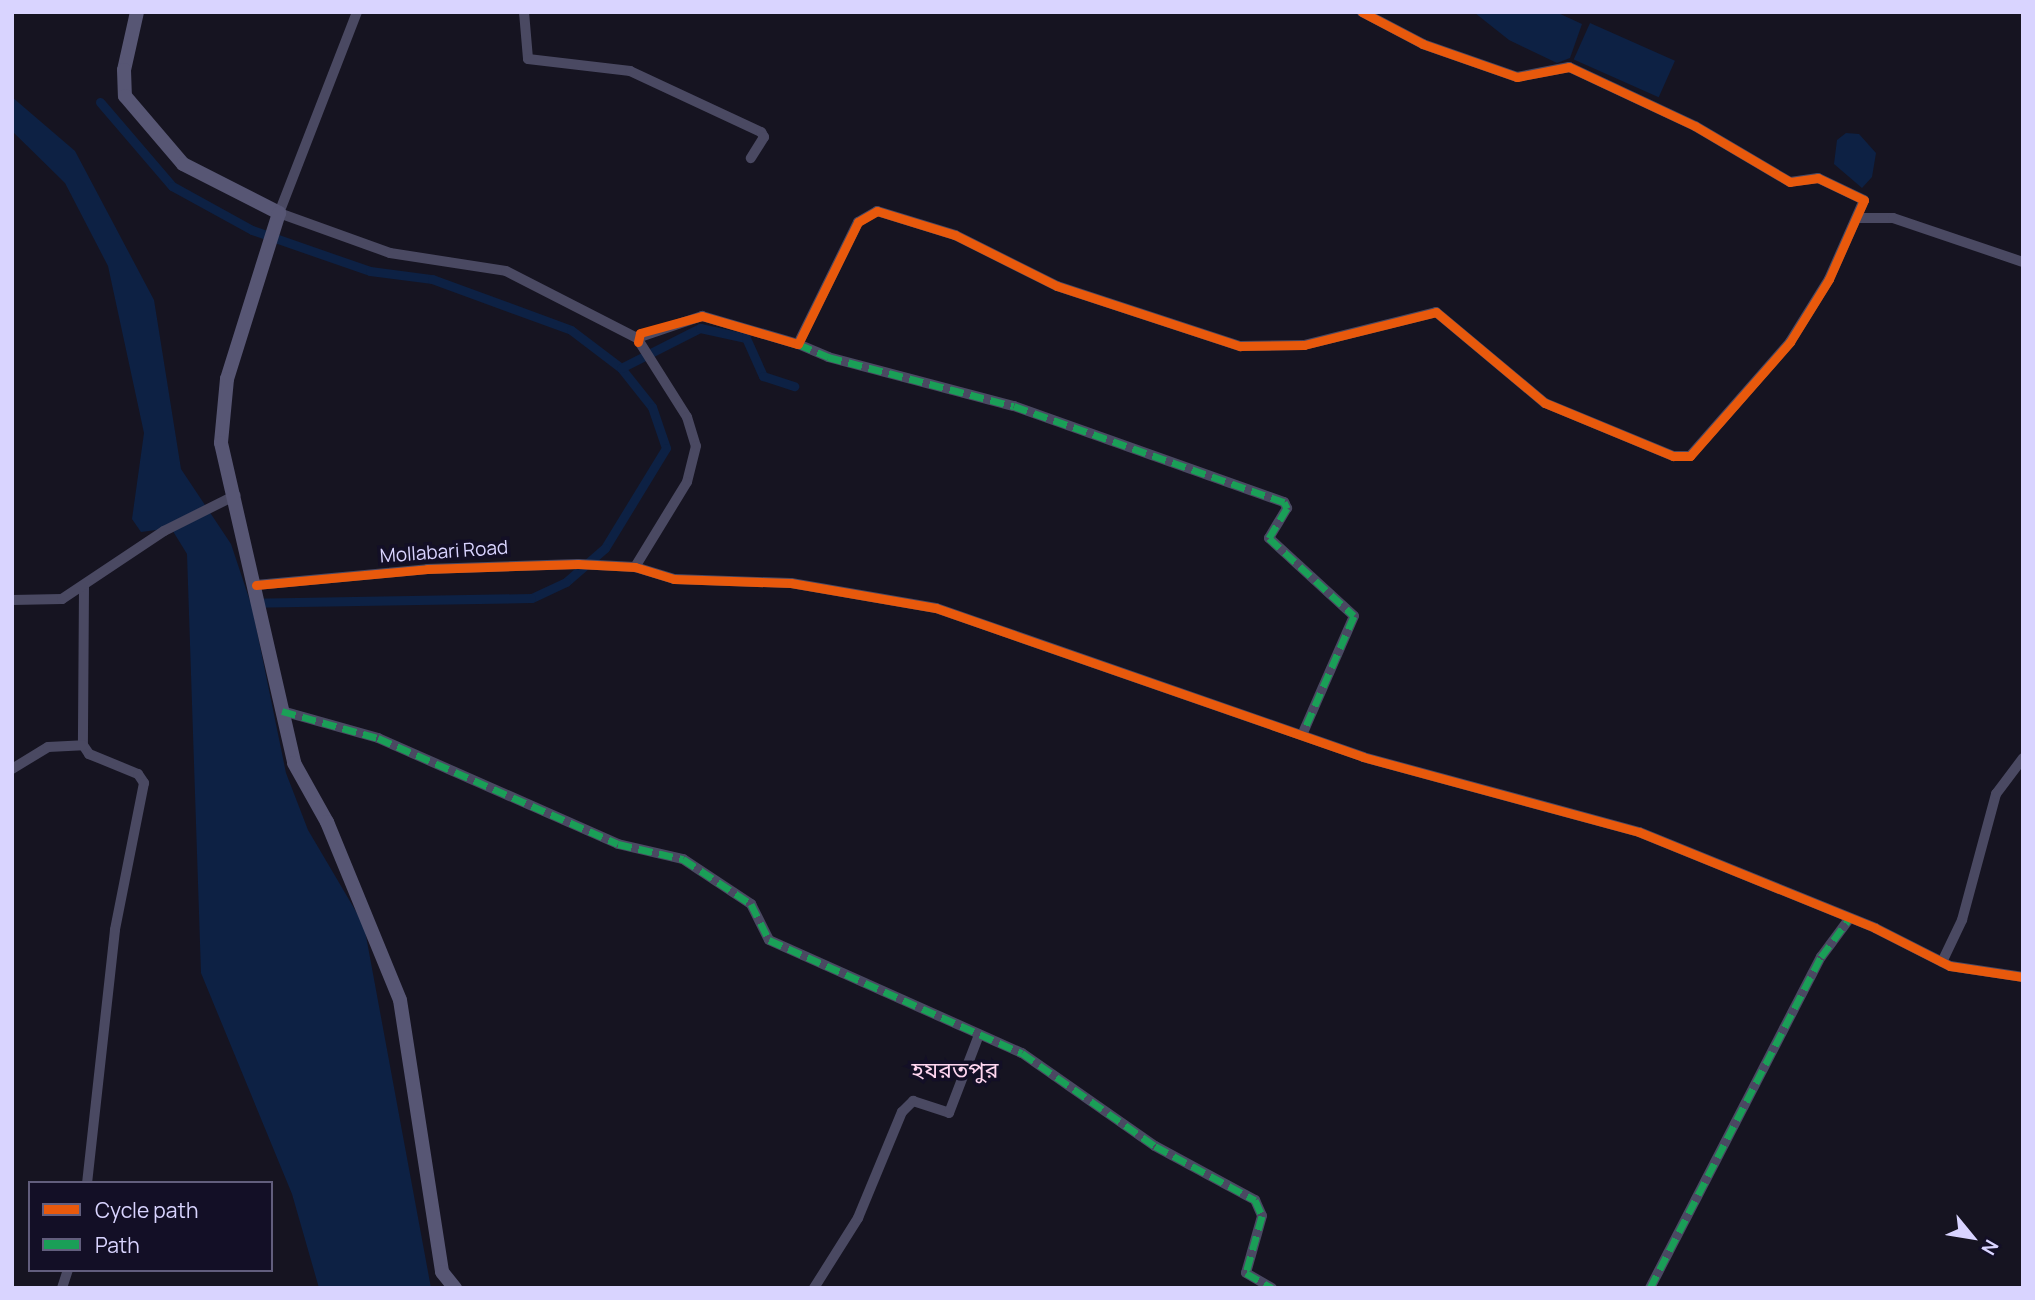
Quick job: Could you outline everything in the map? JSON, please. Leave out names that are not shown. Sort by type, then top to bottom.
[{"type":"street","points":[[138,12],[124,70],[125,96],[183,164],[277,217],[390,253],[506,271],[638,340],[687,417],[696,446],[687,482],[635,567]]},
{"type":"street","points":[[357,12],[265,248],[219,426],[294,763],[327,822],[400,1000],[442,1272],[456,1288]]},
{"type":"street","points":[[524,12],[528,59],[630,71],[761,132],[764,137],[751,158]]},
{"type":"street","points":[[798,344],[858,222],[877,211],[955,235],[1034,276],[1203,339],[1277,349],[1372,328],[1401,318],[1446,315],[1545,403],[1681,458],[1714,435],[1773,365],[1829,279],[1864,200],[1818,178],[1794,183],[1773,175],[1695,126],[1569,67],[1517,77],[1423,44],[1362,12]]},
{"type":"street","points":[[1857,218],[1894,218],[2023,262]]},
{"type":"street","points":[[638,340],[702,316],[798,344],[828,358],[1027,411],[1284,502],[1287,508],[1270,530],[1272,542],[1354,616],[1303,733]]},
{"type":"street","points":[[12,600],[44,602],[84,587],[164,531],[236,495]]},
{"type":"street","name":"Mollabari Road","points":[[258,596],[428,569],[578,564],[635,567],[674,579],[839,589],[964,614],[1390,764],[1639,832],[1849,919],[1942,962],[2023,977]]},
{"type":"street","points":[[84,587],[83,745],[89,754],[138,774],[144,783],[115,930],[87,1181]]},
{"type":"street","points":[[282,711],[378,738],[618,844],[683,859],[751,904],[769,940],[1022,1053],[1155,1146],[1255,1200],[1262,1216],[1246,1273],[1272,1288]]},
{"type":"street","points":[[12,769],[48,747],[83,745]]},
{"type":"street","points":[[1942,962],[1962,920],[1996,794],[2023,758]]},
{"type":"street","points":[[1650,1288],[1821,957],[1849,919]]},
{"type":"street","points":[[814,1288],[858,1218],[901,1112],[913,1101],[953,1109],[979,1035]]},
{"type":"water","points":[[1556,12],[1582,24],[1570,58],[1557,63],[1509,40],[1475,13]]},
{"type":"water","points":[[1590,23],[1675,61],[1659,97],[1574,60]]},
{"type":"water","points":[[12,97],[75,151],[154,300],[181,469],[231,544],[252,607],[286,773],[308,830],[364,925],[431,1288],[319,1288],[292,1194],[201,973],[187,554],[171,528],[141,532],[132,519],[144,433],[108,266],[65,183],[12,131]]},
{"type":"water","points":[[1846,133],[1859,134],[1876,153],[1872,177],[1862,188],[1834,164],[1837,140]]},
{"type":"waterway","points":[[100,102],[172,186],[252,230],[370,271],[432,279],[571,330],[621,368],[652,407],[666,448],[605,548],[566,582],[531,598],[253,603]]},
{"type":"waterway","points":[[621,368],[700,328],[746,338],[763,376],[794,386]]},
{"type":"marked path","points":[[798,344],[828,357],[1014,406],[1284,502],[1287,508],[1269,538],[1354,616],[1303,733]]},
{"type":"marked path","points":[[282,711],[378,738],[618,844],[683,859],[751,904],[769,940],[1022,1053],[1155,1146],[1255,1200],[1262,1216],[1246,1273],[1272,1288]]},
{"type":"marked path","points":[[1650,1288],[1821,957],[1849,919]]},
{"type":"cycle path","points":[[638,342],[640,333],[702,316],[798,344],[858,222],[877,211],[955,235],[1057,286],[1240,346],[1304,345],[1436,312],[1545,403],[1673,456],[1690,456],[1790,342],[1829,279],[1864,200],[1818,178],[1790,182],[1695,126],[1569,67],[1517,77],[1423,44],[1362,12]]},
{"type":"cycle path","points":[[256,585],[427,569],[578,564],[635,567],[674,579],[791,583],[936,608],[1363,757],[1639,832],[1875,928],[1950,966],[2023,977]]},
{"type":"district","name":"হযরতপুর","points":[[955,1069]]}]
